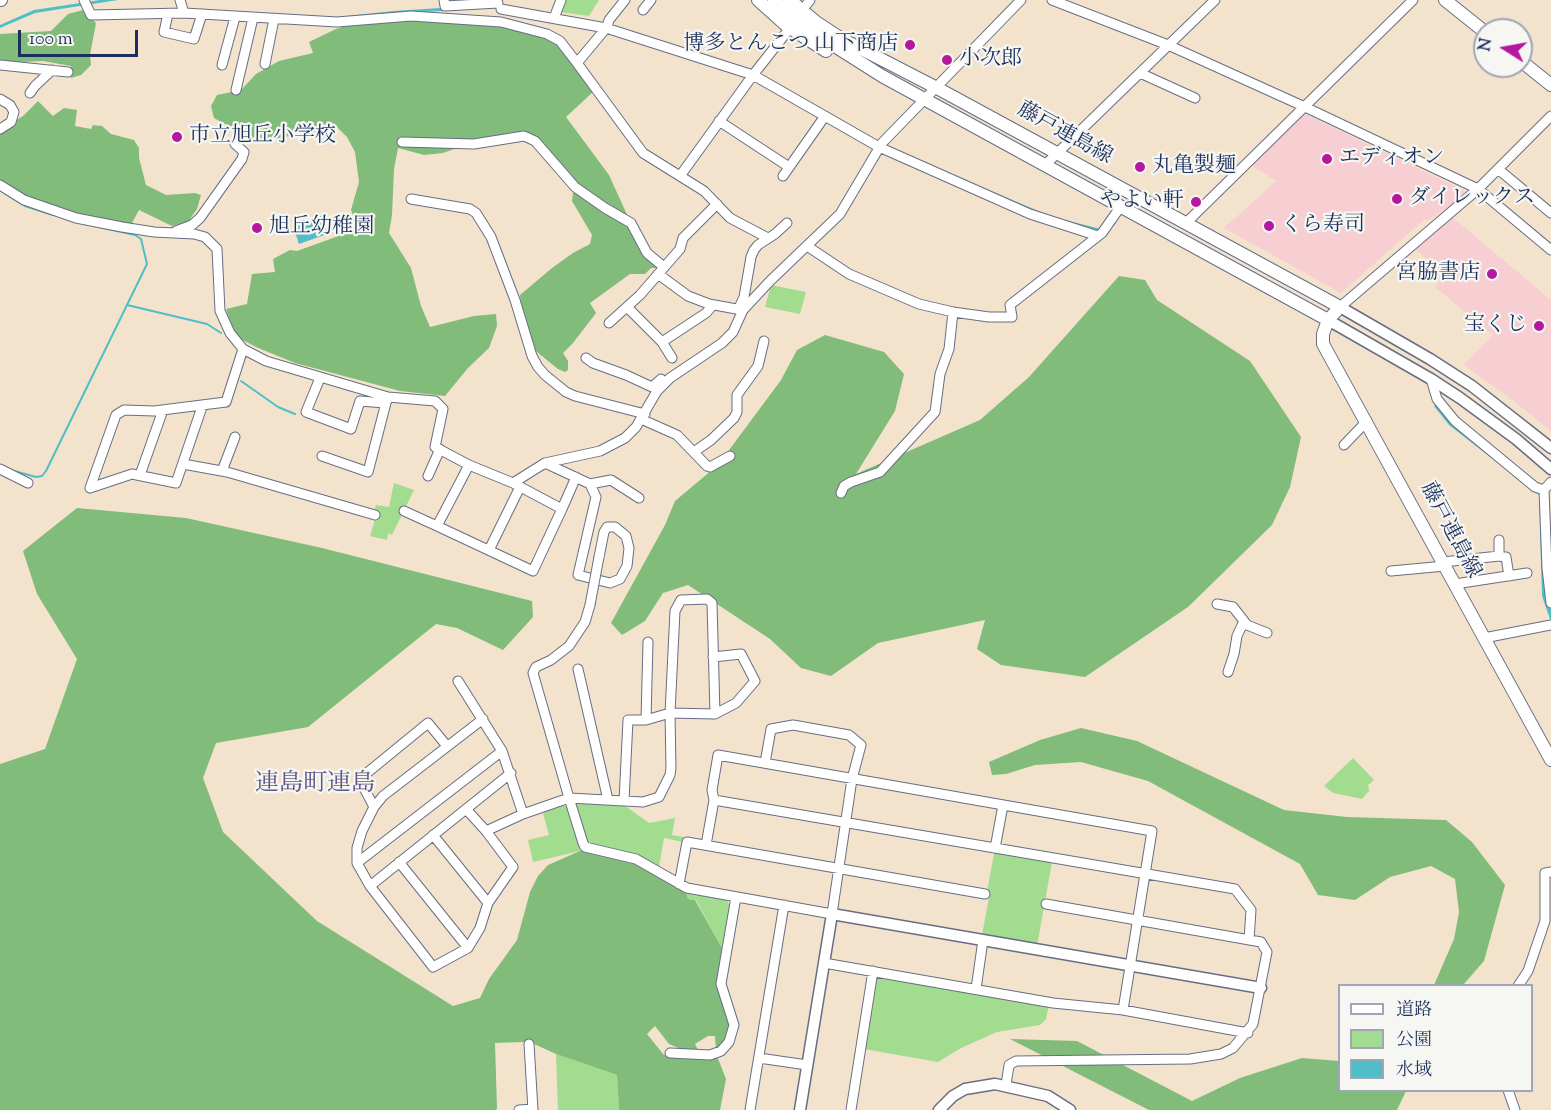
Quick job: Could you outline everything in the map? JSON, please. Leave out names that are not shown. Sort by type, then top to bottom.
[{"type":"main road","points":[[758,0],[790,28],[844,62],[882,76]]},
{"type":"main road","name":"藤戸連島線","points":[[774,0],[811,31],[924,101],[1328,320],[1323,334],[1323,344],[1551,760]]},
{"type":"main road","name":"藤戸連島線","points":[[790,0],[816,22],[861,49],[1340,307]]},
{"type":"main road","points":[[1445,0],[1473,22]]},
{"type":"main road","points":[[807,1],[861,49]]},
{"type":"main road","points":[[1533,71],[1551,85]]},
{"type":"main road","points":[[1328,320],[1340,307]]},
{"type":"street","points":[[444,0],[445,6],[499,5],[607,26],[753,75],[881,145],[1030,214],[1101,233]]},
{"type":"street","points":[[554,16],[561,0]]},
{"type":"street","points":[[577,63],[625,0]]},
{"type":"street","points":[[644,10],[651,0]]},
{"type":"street","points":[[741,310],[840,214],[881,145],[1021,0]]},
{"type":"street","points":[[1052,0],[1167,47],[1304,108],[1476,190],[1551,250]]},
{"type":"street","points":[[1045,165],[1215,0]]},
{"type":"street","points":[[1186,224],[1413,0]]},
{"type":"street","points":[[85,3],[92,15],[168,14],[183,7],[202,14],[274,20],[337,22],[411,16],[501,22],[547,34],[560,41],[644,153],[704,191],[730,218],[768,238]]},
{"type":"street","points":[[499,5],[501,22]]},
{"type":"street","points":[[168,14],[164,32],[194,39],[202,14]]},
{"type":"street","points":[[222,65],[235,17]]},
{"type":"street","points":[[236,90],[254,18]]},
{"type":"street","points":[[265,64],[274,20]]},
{"type":"street","points":[[680,176],[790,28]]},
{"type":"street","points":[[0,64],[68,72]]},
{"type":"street","points":[[30,93],[52,70]]},
{"type":"street","points":[[1140,73],[1195,98]]},
{"type":"street","points":[[0,99],[10,105],[14,112],[11,122],[0,129]]},
{"type":"street","points":[[783,176],[825,116]]},
{"type":"street","points":[[1551,116],[1476,190],[1340,307],[1472,386],[1551,448]]},
{"type":"street","points":[[720,121],[789,167]]},
{"type":"street","points":[[402,142],[474,144],[524,136],[535,141],[575,187],[604,208],[631,223],[647,254],[688,297],[713,305],[741,310]]},
{"type":"street","points":[[174,232],[192,225],[200,218],[242,159],[244,152],[235,144]]},
{"type":"street","points":[[1498,169],[1551,213]]},
{"type":"street","points":[[0,185],[24,200],[76,218],[154,232],[174,232],[205,237],[217,249],[220,311],[230,333],[243,349],[266,361],[386,400]]},
{"type":"street","points":[[411,199],[470,209],[476,213],[491,237],[515,300],[532,356],[545,375],[566,392],[643,416],[677,435],[703,463],[710,467],[730,456]]},
{"type":"street","points":[[609,323],[661,271],[680,249],[684,238],[717,204]]},
{"type":"street","points":[[807,246],[849,274],[919,304],[953,312],[989,317],[1012,317],[1010,305],[1101,233],[1120,206]]},
{"type":"street","points":[[489,550],[516,485],[545,463],[600,451],[625,438],[643,416],[657,392],[670,378],[722,343],[733,332],[741,310],[751,256],[758,244],[787,223]]},
{"type":"street","points":[[662,342],[706,313],[713,305]]},
{"type":"street","points":[[627,307],[662,342],[672,358]]},
{"type":"street","points":[[841,493],[844,486],[851,482],[880,472],[935,412],[940,374],[949,349],[953,312]]},
{"type":"street","points":[[1328,320],[1431,379],[1486,416],[1551,470]]},
{"type":"street","points":[[693,452],[711,440],[734,418],[737,412],[737,395],[758,366],[765,341]]},
{"type":"street","points":[[202,406],[176,483],[132,474],[90,488],[116,415],[124,410],[163,410],[226,402],[243,349]]},
{"type":"street","points":[[586,358],[652,387],[670,372],[679,372]]},
{"type":"street","points":[[320,378],[306,412],[351,429],[360,401],[435,400],[443,409],[435,447],[562,509]]},
{"type":"street","points":[[1431,379],[1437,399],[1455,421],[1535,487],[1544,490]]},
{"type":"street","points":[[322,456],[368,472],[386,400]]},
{"type":"street","points":[[140,475],[163,410]]},
{"type":"street","points":[[1344,445],[1367,421]]},
{"type":"street","points":[[222,471],[235,437]]},
{"type":"street","points":[[428,476],[440,449]]},
{"type":"street","points":[[545,463],[590,484],[610,480],[639,498]]},
{"type":"street","points":[[183,464],[258,480],[375,515]]},
{"type":"street","points":[[437,525],[469,465]]},
{"type":"street","points":[[0,469],[28,483]]},
{"type":"street","points":[[404,511],[533,571],[576,477]]},
{"type":"street","points":[[1551,482],[1544,490],[1546,568],[1551,603]]},
{"type":"street","points":[[590,484],[596,497],[578,575],[610,583],[616,582],[627,566],[629,548],[626,536],[615,527],[610,526],[604,532],[599,557],[590,605],[585,622],[569,645],[551,660],[536,667],[533,673],[585,847],[636,859],[687,888],[1261,988]]},
{"type":"street","points":[[1499,540],[1499,556]]},
{"type":"street","points":[[1391,571],[1499,556],[1506,557],[1509,576]]},
{"type":"street","points":[[1455,584],[1527,573]]},
{"type":"street","points":[[486,831],[523,814],[569,798],[652,801],[659,797],[671,768],[670,713],[675,611],[681,600],[707,599],[712,603],[715,714]]},
{"type":"street","points":[[1217,603],[1233,608],[1251,628],[1267,633]]},
{"type":"street","points":[[1228,672],[1237,636],[1244,621]]},
{"type":"street","points":[[1484,638],[1550,626]]},
{"type":"street","points":[[646,720],[648,642]]},
{"type":"street","points":[[624,801],[628,720],[646,720],[670,713],[715,714],[736,703],[755,681],[741,654],[713,657]]},
{"type":"street","points":[[578,669],[608,800]]},
{"type":"street","points":[[458,681],[502,751],[523,814]]},
{"type":"street","points":[[466,808],[513,867],[488,903],[480,928],[468,948],[433,967],[370,886],[357,863],[357,848],[362,831],[374,807],[383,796],[483,718]]},
{"type":"street","points":[[374,807],[364,788],[362,777],[428,723],[447,746]]},
{"type":"street","points":[[765,763],[771,729],[793,725],[820,729],[849,735],[861,745],[852,779],[800,1110]]},
{"type":"street","points":[[357,863],[502,751]]},
{"type":"street","points":[[706,845],[714,800],[712,790],[718,755],[1152,831],[1123,1010]]},
{"type":"street","points":[[370,886],[510,774]]},
{"type":"street","points":[[714,800],[1235,889],[1251,910],[1249,940]]},
{"type":"street","points":[[994,848],[1004,805]]},
{"type":"street","points":[[433,835],[488,903]]},
{"type":"street","points":[[679,884],[687,842],[985,894]]},
{"type":"street","points":[[399,862],[468,948]]},
{"type":"street","points":[[1519,984],[1528,970],[1548,921],[1545,873],[1551,872]]},
{"type":"street","points":[[670,1053],[710,1055],[721,1051],[729,1042],[734,1025],[721,984],[736,897]]},
{"type":"street","points":[[1006,1085],[1010,1065],[1016,1061],[1190,1059],[1221,1054],[1233,1048],[1248,1033],[1253,1024],[1261,988],[1267,952],[1261,942],[1046,904]]},
{"type":"street","points":[[750,1110],[784,905]]},
{"type":"street","points":[[976,988],[983,940]]},
{"type":"street","points":[[824,963],[1053,1003],[1123,1010],[1248,1033]]},
{"type":"street","points":[[851,1110],[873,971]]},
{"type":"street","points":[[519,1110],[533,1109],[529,1044]]},
{"type":"street","points":[[759,1058],[807,1065]]},
{"type":"street","points":[[939,1110],[953,1096],[965,1089],[980,1085],[1006,1085],[1048,1096],[1070,1110]]},
{"type":"street","points":[[1509,1092],[1515,1110]]},
{"type":"shaded area","points":[[1303,113],[1469,193],[1427,221],[1425,219],[1341,293],[1224,228],[1276,181],[1249,164]]},
{"type":"shaded area","points":[[1451,216],[1551,300],[1551,431],[1464,365],[1493,335],[1435,287],[1445,274],[1416,250]]},
{"type":"green space","points":[[565,0],[599,0],[589,16],[560,12]]},
{"type":"green space","points":[[83,10],[96,23],[90,55],[91,65],[81,75],[71,78],[71,66],[43,61],[0,61],[0,34],[51,31],[68,14]]},
{"type":"green space","points":[[411,20],[482,23],[526,30],[557,42],[593,92],[566,117],[609,175],[629,219],[575,185],[536,138],[474,142],[443,153],[424,155],[398,148],[389,233],[411,268],[421,306],[430,327],[474,316],[496,314],[497,326],[489,348],[468,368],[445,396],[400,391],[295,363],[241,339],[232,327],[226,309],[247,304],[252,274],[275,272],[273,259],[290,250],[297,251],[358,229],[351,210],[359,182],[355,152],[347,137],[337,127],[264,141],[255,136],[250,141],[241,132],[241,126],[234,129],[214,118],[211,106],[217,95],[241,90],[256,74],[279,61],[313,53],[309,42],[336,29],[354,23]]},
{"type":"green space","points":[[38,101],[53,116],[64,108],[77,110],[75,126],[91,129],[93,125],[102,126],[111,134],[134,140],[139,148],[139,158],[146,185],[166,195],[195,193],[201,195],[197,209],[188,222],[172,226],[139,210],[131,225],[77,215],[25,197],[0,182],[0,131],[23,116]]},
{"type":"green space","points":[[577,191],[629,224],[661,267],[651,268],[645,274],[630,274],[590,303],[596,313],[563,353],[568,361],[568,370],[565,372],[532,348],[520,295],[552,268],[590,244],[592,235],[572,201],[573,193]]},
{"type":"green space","points":[[1119,276],[1145,280],[1157,300],[1250,361],[1301,437],[1290,487],[1272,525],[1188,607],[1085,677],[1001,665],[977,649],[985,620],[878,643],[831,676],[801,668],[770,639],[688,585],[663,593],[645,621],[622,635],[611,623],[665,525],[675,501],[718,465],[781,380],[797,350],[825,335],[884,352],[904,374],[895,411],[856,474],[980,420],[1029,377]]},
{"type":"green space","points":[[771,285],[806,292],[800,314],[765,307]]},
{"type":"green space","points":[[394,483],[414,490],[392,535],[388,533],[387,540],[370,536],[377,513],[374,512],[376,505],[389,507]]},
{"type":"green space","points":[[77,508],[186,518],[322,548],[532,601],[533,617],[503,650],[457,628],[436,624],[308,727],[216,743],[203,778],[223,832],[317,921],[453,1006],[480,998],[489,979],[517,940],[530,892],[538,876],[548,865],[580,851],[625,860],[642,866],[686,892],[688,899],[695,900],[722,948],[716,986],[730,1021],[726,1038],[716,1050],[715,1036],[708,1036],[695,1044],[699,1052],[685,1051],[669,1044],[655,1026],[647,1034],[664,1055],[707,1058],[717,1056],[726,1079],[720,1110],[619,1110],[617,1075],[524,1042],[495,1043],[497,1109],[495,1110],[0,1110],[0,764],[45,749],[77,659],[37,594],[23,551]]},
{"type":"green space","points":[[1081,728],[1137,741],[1284,810],[1347,817],[1446,820],[1472,842],[1505,885],[1484,961],[1464,984],[1434,984],[1454,939],[1459,912],[1455,879],[1431,866],[1390,877],[1355,900],[1318,895],[1300,864],[1148,781],[1081,762],[1035,765],[1006,774],[992,775],[989,762],[1040,740]]},
{"type":"green space","points":[[1353,758],[1374,780],[1368,785],[1369,791],[1362,799],[1333,793],[1324,786]]},
{"type":"green space","points":[[577,802],[624,805],[649,823],[675,818],[672,835],[684,837],[683,842],[664,838],[659,867],[592,845],[584,838],[575,806]]},
{"type":"green space","points":[[561,805],[567,807],[580,851],[533,862],[528,840],[549,835],[543,813]]},
{"type":"green space","points":[[997,852],[1052,862],[1037,946],[982,935],[990,892],[987,891],[994,854]]},
{"type":"green space","points":[[686,892],[726,899],[730,906],[722,948],[696,900],[688,899]]},
{"type":"green space","points":[[881,976],[1049,1005],[1046,1019],[1040,1025],[997,1032],[961,1048],[938,1062],[864,1049],[876,980]]},
{"type":"green space","points":[[1010,1039],[1077,1041],[1192,1101],[1240,1078],[1302,1058],[1338,1061],[1338,1092],[1406,1092],[1397,1110],[1149,1110]]},
{"type":"green space","points":[[556,1054],[617,1075],[619,1110],[558,1110]]},
{"type":"water","points":[[100,0],[118,0],[35,13],[0,28],[0,25],[34,10]]},
{"type":"water","points":[[501,4],[609,24],[757,72],[883,144],[1012,200],[1053,217],[1101,229],[1116,223],[1105,233],[1052,219],[882,146],[756,75],[651,40],[497,8],[336,19],[186,11],[186,9],[337,17]]},
{"type":"water","points":[[321,216],[327,234],[299,244],[293,226]]},
{"type":"water","points":[[1437,403],[1542,493],[1547,597],[1551,609],[1551,622],[1542,596],[1539,495],[1449,425],[1434,406]]},
{"type":"waterway","points":[[1,191],[25,206],[53,215]]},
{"type":"waterway","points":[[11,470],[36,477],[42,476],[46,471],[147,264],[141,239],[135,235],[99,227]]},
{"type":"waterway","points":[[127,305],[207,324],[221,333]]},
{"type":"waterway","points":[[241,381],[278,407],[295,414]]},
{"type":"place","name":"博多とんこつ 山下商店","points":[[910,45]]},
{"type":"place","name":"小次郎","points":[[947,60]]},
{"type":"place","name":"市立旭丘小学校","points":[[177,137]]},
{"type":"place","name":"エディオン","points":[[1327,159]]},
{"type":"place","name":"丸亀製麺","points":[[1140,167]]},
{"type":"place","name":"ダイレックス","points":[[1397,199]]},
{"type":"place","name":"やよい軒","points":[[1196,202]]},
{"type":"place","name":"くら寿司","points":[[1269,226]]},
{"type":"place","name":"旭丘幼稚園","points":[[257,228]]},
{"type":"place","name":"宮脇書店","points":[[1492,274]]},
{"type":"place","name":"宝くじ","points":[[1539,326]]},
{"type":"district","name":"連島町連島","points":[[315,786]]}]
